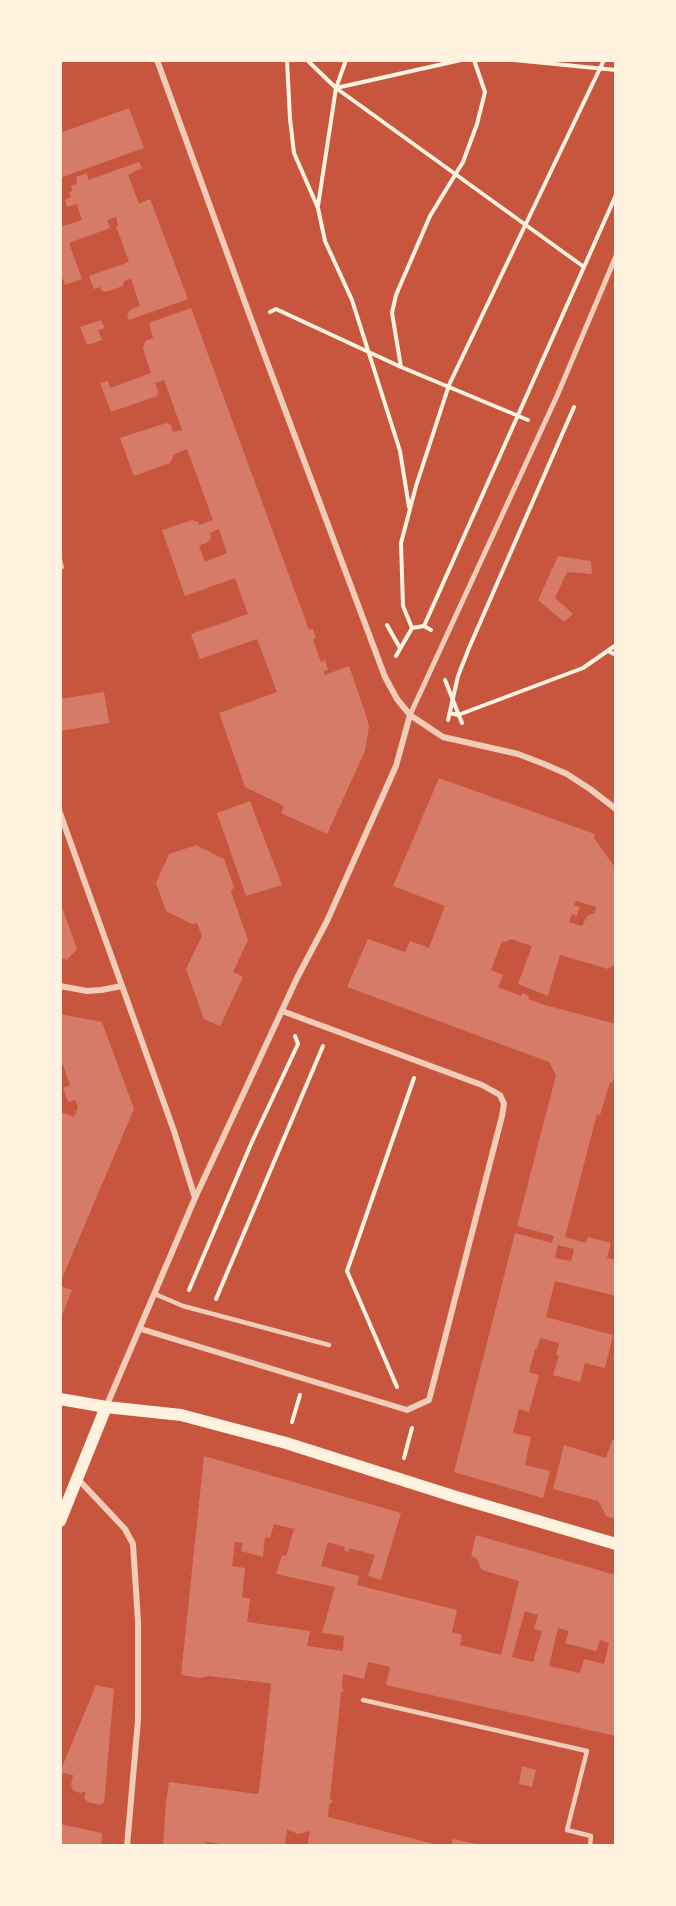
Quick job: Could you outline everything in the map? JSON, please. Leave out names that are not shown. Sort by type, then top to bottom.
[{"type":"main road","points":[[60,1400],[181,1415],[255,1434],[616,1544]]},
{"type":"main road","points":[[60,1521],[106,1407]]},
{"type":"street","points":[[157,60],[250,319],[386,677],[397,699],[410,715],[443,737],[518,754],[559,770],[590,789],[616,809]]},
{"type":"street","points":[[106,1407],[195,1198],[282,1011],[327,921],[396,766],[410,715],[557,396],[616,256]]},
{"type":"street","points":[[60,813],[195,1198]]},
{"type":"street","points":[[60,986],[101,990],[122,986]]},
{"type":"street","points":[[141,1329],[407,1410],[429,1400],[504,1104],[500,1095],[492,1089],[282,1011]]},
{"type":"street","points":[[76,1478],[125,1528],[133,1544],[138,1622],[138,1720],[128,1846]]},
{"type":"lane","points":[[155,1294],[183,1306],[329,1345]]},
{"type":"lane","points":[[363,1700],[587,1751],[567,1830],[591,1836],[590,1846]]},
{"type":"path","points":[[287,60],[294,153],[318,207],[325,241],[352,300],[400,451],[410,510]]},
{"type":"path","points":[[307,60],[336,88],[584,267]]},
{"type":"path","points":[[318,207],[336,88],[346,60]]},
{"type":"path","points":[[336,88],[461,60]]},
{"type":"path","points":[[401,367],[392,313],[396,295],[430,216],[463,162],[477,124],[485,92],[474,60]]},
{"type":"path","points":[[514,60],[616,70]]},
{"type":"path","points":[[412,628],[403,606],[401,543],[449,385],[604,60]]},
{"type":"path","points":[[424,626],[616,195]]},
{"type":"path","points":[[270,312],[276,309],[401,367],[449,385],[518,416]]},
{"type":"path","points":[[447,722],[458,676],[469,648],[577,401]]},
{"type":"path","points":[[412,628],[424,626],[433,631]]},
{"type":"path","points":[[393,662],[412,628]]},
{"type":"path","points":[[450,713],[458,715],[583,668],[616,645]]},
{"type":"path","points":[[608,651],[616,655]]},
{"type":"path","points":[[445,679],[469,742]]},
{"type":"path","points":[[183,1306],[251,1144],[298,1044],[282,1011]]},
{"type":"path","points":[[214,1303],[323,1045]]},
{"type":"path","points":[[410,1440],[412,1428],[407,1410],[347,1271],[420,1062]]},
{"type":"path","points":[[296,1408],[300,1395]]},
{"type":"building","points":[[129,108],[144,148],[60,178],[60,133]]},
{"type":"building","points":[[139,162],[142,168],[128,175],[139,204],[150,199],[188,299],[129,320],[127,315],[130,310],[140,306],[131,279],[124,281],[123,286],[106,292],[100,287],[94,289],[89,276],[129,262],[116,226],[118,225],[116,217],[107,220],[110,228],[69,243],[82,279],[65,285],[60,271],[60,227],[82,220],[77,204],[67,207],[65,200],[71,197],[69,192],[72,191],[71,186],[77,184],[76,177],[87,173],[88,180]]},
{"type":"building","points":[[191,308],[309,630],[313,629],[316,638],[313,640],[321,662],[325,660],[328,670],[324,671],[325,675],[349,666],[369,726],[365,751],[327,834],[281,813],[284,806],[245,787],[219,713],[277,692],[257,639],[200,659],[191,634],[248,614],[235,578],[185,596],[162,530],[192,520],[198,522],[199,525],[213,520],[187,449],[172,455],[170,463],[134,476],[120,438],[166,423],[171,425],[173,432],[182,430],[164,380],[155,383],[157,396],[111,412],[100,383],[108,381],[110,388],[151,373],[143,348],[145,341],[153,338],[149,323]],"holes":[[[219,529],[227,553],[205,562],[199,546],[208,542],[211,538],[210,533]]]},
{"type":"building","points":[[101,320],[105,328],[98,330],[102,340],[87,345],[80,327]]},
{"type":"building","points":[[558,556],[591,561],[592,574],[567,572],[555,598],[573,614],[564,622],[538,600]]},
{"type":"building","points":[[104,692],[109,723],[60,731],[60,699]]},
{"type":"building","points":[[439,778],[595,834],[594,838],[616,869],[616,964],[608,969],[560,955],[548,996],[518,984],[532,946],[511,939],[502,941],[491,970],[503,975],[498,987],[521,996],[522,993],[529,996],[528,999],[545,1005],[616,1024],[616,1072],[612,1083],[610,1082],[600,1115],[597,1114],[565,1237],[586,1243],[588,1237],[611,1243],[607,1258],[616,1260],[616,1296],[555,1281],[546,1317],[613,1335],[605,1368],[585,1363],[580,1382],[553,1375],[559,1356],[556,1355],[559,1343],[540,1338],[537,1349],[535,1349],[529,1372],[539,1375],[529,1412],[519,1409],[513,1433],[531,1437],[525,1465],[550,1471],[543,1498],[454,1472],[515,1233],[552,1243],[554,1236],[517,1226],[556,1075],[549,1062],[347,987],[368,939],[405,952],[410,941],[429,948],[445,906],[393,886]],"holes":[[[576,901],[596,907],[595,913],[587,916],[582,926],[569,922],[572,914],[577,916],[580,907],[574,905]],[[558,1245],[574,1249],[571,1261],[555,1258]]]},
{"type":"building","points":[[250,801],[282,885],[246,896],[217,813]]},
{"type":"building","points":[[196,845],[224,859],[234,887],[231,892],[248,940],[233,972],[243,977],[220,1026],[204,1019],[186,969],[202,936],[197,923],[192,924],[166,911],[156,883],[169,854]]},
{"type":"building","points":[[60,902],[77,949],[67,960],[60,958]]},
{"type":"building","points":[[60,1014],[102,1022],[134,1109],[60,1283],[60,1112],[74,1117],[78,1107],[75,1100],[68,1102],[63,1088],[70,1085],[63,1065],[60,1065]]},
{"type":"building","points":[[60,1286],[72,1290],[60,1320]]},
{"type":"building","points":[[612,1440],[616,1441],[616,1519],[606,1516],[598,1501],[553,1489],[564,1445],[606,1458]]},
{"type":"building","points":[[204,1456],[401,1513],[381,1580],[368,1576],[375,1555],[349,1548],[349,1552],[344,1550],[345,1547],[328,1542],[321,1566],[359,1576],[357,1585],[457,1610],[452,1632],[462,1637],[460,1645],[501,1655],[519,1581],[482,1570],[476,1558],[471,1556],[476,1535],[616,1575],[616,1736],[386,1685],[390,1667],[368,1662],[364,1679],[343,1674],[342,1688],[345,1690],[341,1693],[330,1798],[333,1802],[329,1804],[328,1817],[442,1846],[307,1846],[310,1831],[298,1834],[287,1829],[285,1846],[239,1846],[206,1842],[205,1846],[163,1846],[169,1782],[257,1794],[259,1792],[271,1685],[208,1676],[201,1678],[181,1675]],"holes":[[[274,1524],[294,1529],[286,1556],[282,1555],[276,1574],[335,1587],[322,1633],[344,1636],[343,1651],[307,1646],[310,1631],[247,1622],[250,1599],[242,1597],[245,1568],[232,1566],[235,1542],[243,1543],[241,1551],[263,1557],[265,1537],[270,1538]],[[525,1611],[538,1615],[534,1629],[542,1631],[533,1662],[512,1657]],[[558,1628],[569,1631],[565,1643],[596,1651],[600,1640],[609,1643],[604,1664],[584,1659],[580,1673],[549,1666]]]},
{"type":"building","points":[[96,1685],[114,1689],[104,1803],[99,1805],[88,1802],[84,1798],[86,1792],[80,1793],[73,1790],[71,1785],[73,1775],[60,1772]]},
{"type":"building","points":[[522,1766],[536,1770],[532,1787],[519,1784]]},
{"type":"building","points":[[60,1824],[102,1833],[101,1846],[60,1846]]},
{"type":"building","points":[[453,1839],[481,1845],[481,1846],[451,1846]]},
{"type":"railway","points":[[60,560],[62,567]]}]
